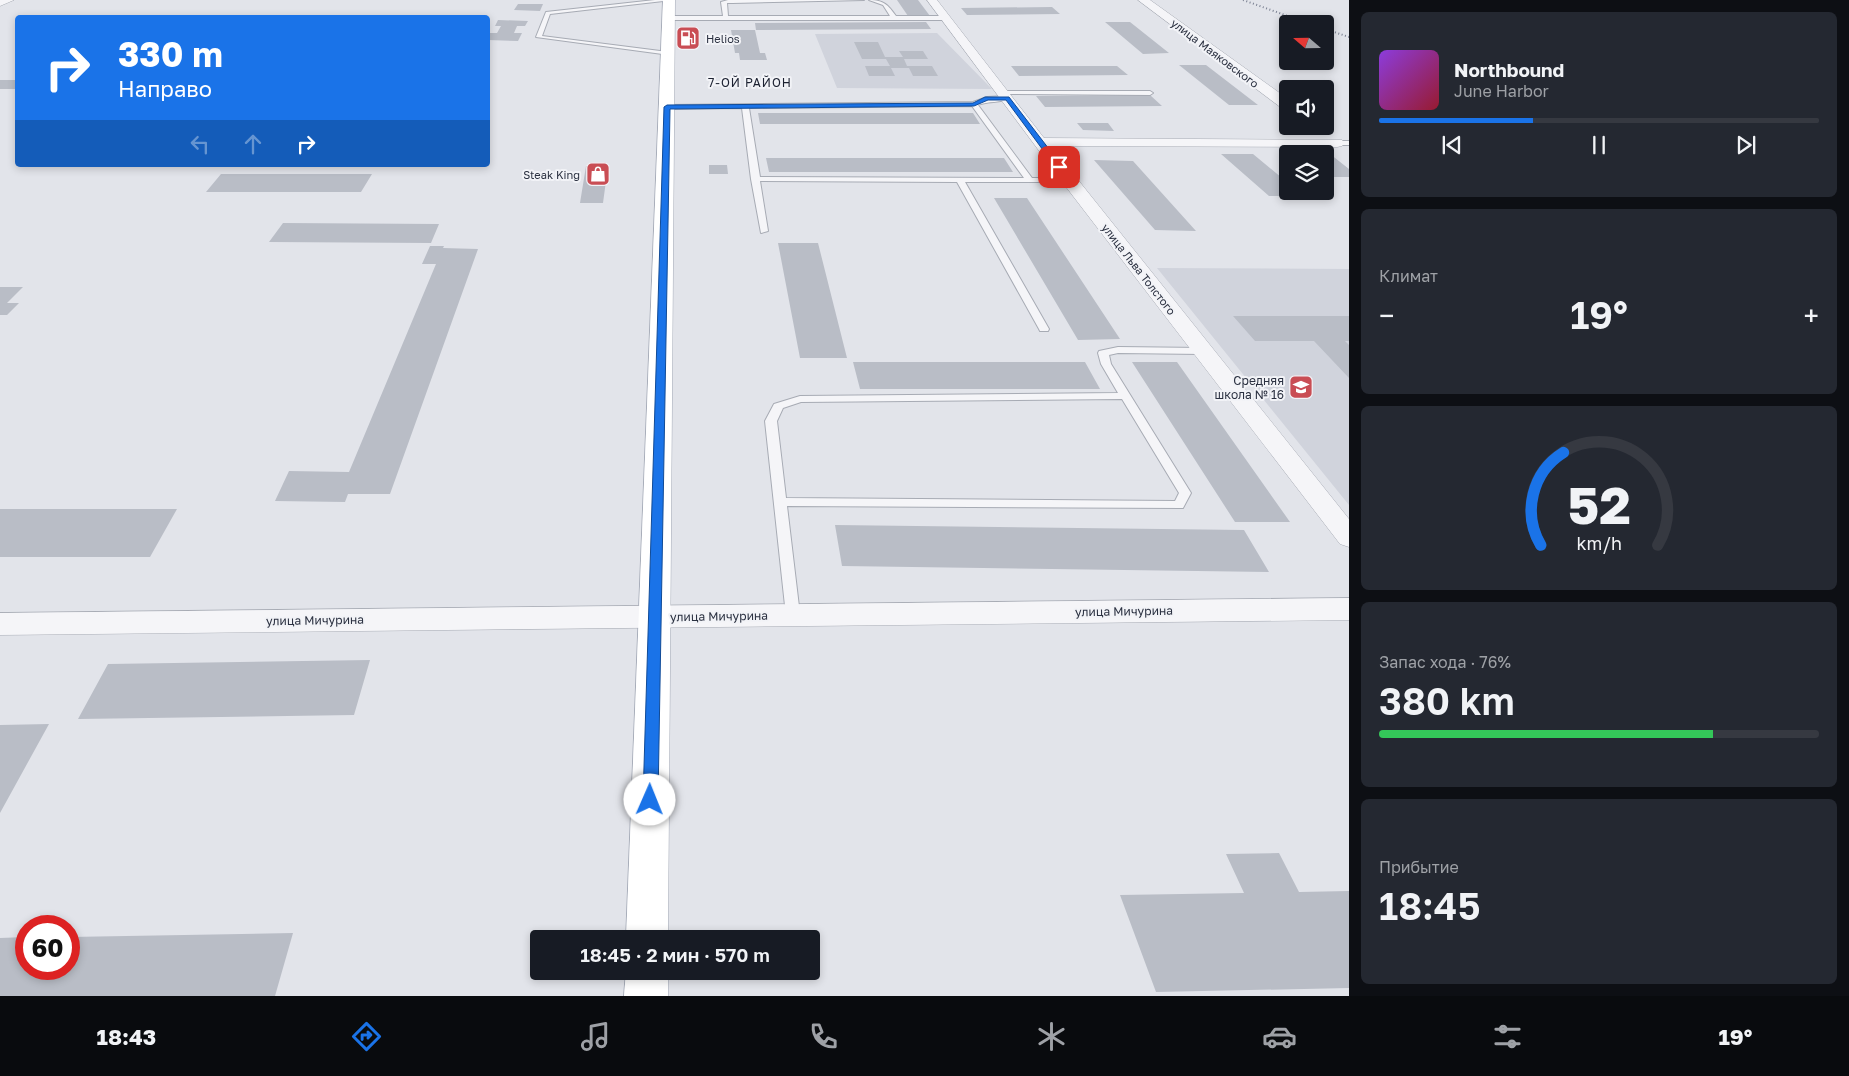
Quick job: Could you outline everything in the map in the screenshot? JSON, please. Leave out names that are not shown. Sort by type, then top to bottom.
[{"type":"main road","points":[[647,930],[669,0]]},
{"type":"main road","points":[[646,996],[647,980]]},
{"type":"street","name":"улица Льва Толстого","points":[[932,0],[1069,180],[1349,537]]},
{"type":"street","name":"улица Маяковского","points":[[1143,0],[1279,99]]},
{"type":"street","points":[[1328,135],[1345,146]]},
{"type":"street","points":[[1040,142],[1345,146]]},
{"type":"street","name":"улица Мичурина","points":[[0,624],[1349,608]]},
{"type":"lane","points":[[668,54],[539,37],[548,13],[669,0]]},
{"type":"lane","points":[[726,18],[724,2],[861,0]]},
{"type":"lane","points":[[872,0],[885,4],[894,18]]},
{"type":"lane","points":[[669,18],[945,18]]},
{"type":"lane","points":[[667,107],[974,104],[1005,95],[1150,92]]},
{"type":"lane","points":[[974,104],[1030,180]]},
{"type":"lane","points":[[745,107],[764,231]]},
{"type":"lane","points":[[755,179],[1069,180]]},
{"type":"lane","points":[[960,180],[1044,329]]},
{"type":"lane","points":[[781,502],[1179,505],[1185,493],[1106,364],[1103,353],[1118,350],[1203,351]]},
{"type":"lane","points":[[793,615],[771,421],[778,406],[800,398],[1126,396]]},
{"type":"shaded area","points":[[937,33],[992,89],[837,88],[815,34]]},
{"type":"shaded area","name":"Средняя школа № 16","points":[[1157,268],[1349,269],[1349,505]]},
{"type":"building","points":[[897,0],[918,0],[930,16],[908,16]]},
{"type":"building","points":[[518,4],[543,4],[540,11],[514,10]]},
{"type":"building","points":[[1052,7],[1060,14],[967,15],[961,8]]},
{"type":"building","points":[[498,20],[528,21],[525,26],[517,26],[514,33],[522,33],[518,41],[490,40],[490,33],[497,33],[501,26],[495,26]]},
{"type":"building","points":[[926,22],[931,29],[756,30],[755,23]]},
{"type":"building","points":[[1105,22],[1130,22],[1169,53],[1143,54]]},
{"type":"building","points":[[731,30],[755,30],[760,53],[765,53],[767,60],[740,60],[739,53],[735,53]]},
{"type":"building","points":[[854,42],[878,42],[885,57],[903,57],[899,51],[923,51],[928,59],[904,59],[907,66],[932,66],[938,76],[913,76],[909,68],[891,68],[895,76],[869,76],[865,66],[890,66],[886,59],[862,59]]},
{"type":"building","points":[[1179,65],[1206,65],[1258,105],[1229,105]]},
{"type":"building","points":[[1011,66],[1117,66],[1128,75],[1019,76]]},
{"type":"building","points":[[0,80],[15,80],[15,89],[0,89]]},
{"type":"building","points":[[1150,95],[1162,106],[1045,107],[1036,96]]},
{"type":"building","points":[[758,113],[973,113],[980,124],[760,124]]},
{"type":"building","points":[[1077,123],[1108,123],[1114,131],[1083,130]]},
{"type":"building","points":[[1221,154],[1253,154],[1279,176],[1279,196],[1269,196]]},
{"type":"building","points":[[1334,157],[1349,169],[1349,177],[1334,177]]},
{"type":"building","points":[[766,158],[1004,158],[1013,172],[769,172]]},
{"type":"building","points":[[1094,160],[1133,161],[1196,231],[1155,230]]},
{"type":"building","points":[[709,165],[727,165],[728,174],[709,174]]},
{"type":"building","points":[[586,166],[608,166],[603,203],[580,203]]},
{"type":"building","points":[[221,174],[372,174],[361,192],[206,192]]},
{"type":"building","points":[[994,198],[1027,198],[1120,339],[1078,340]]},
{"type":"building","points":[[283,223],[439,224],[431,243],[269,242]]},
{"type":"building","points":[[778,243],[818,243],[847,358],[800,358]]},
{"type":"building","points":[[430,246],[478,249],[390,494],[348,494],[345,502],[275,501],[289,471],[349,472],[436,264],[422,264]]},
{"type":"building","points":[[0,287],[23,287],[7,303],[19,303],[7,315],[0,315]]},
{"type":"building","points":[[1233,316],[1349,316],[1349,341],[1345,341],[1349,345],[1349,378],[1314,341],[1255,341]]},
{"type":"building","points":[[853,362],[1085,362],[1100,389],[860,389]]},
{"type":"building","points":[[1132,362],[1177,362],[1290,522],[1235,522]]},
{"type":"building","points":[[0,509],[177,509],[150,557],[0,557]]},
{"type":"building","points":[[835,525],[1244,530],[1269,572],[842,566]]},
{"type":"building","points":[[370,660],[354,715],[78,719],[108,664]]},
{"type":"building","points":[[49,724],[0,813],[0,725]]},
{"type":"building","points":[[1279,853],[1299,892],[1349,891],[1349,988],[1156,992],[1120,895],[1244,893],[1226,854]]},
{"type":"building","points":[[293,933],[275,996],[0,996],[0,938],[15,937],[15,980],[80,980],[80,937]]},
{"type":"railway","points":[[1243,0],[1285,15]]},
{"type":"railway","points":[[1334,32],[1349,37]]},
{"type":"place","name":"Helios","points":[[688,38]]},
{"type":"place","name":"Steak King","points":[[598,174]]},
{"type":"place","name":"Средняя школа № 16","points":[[1301,387]]},
{"type":"district","name":"7-ОЙ РАЙОН","points":[[750,82]]},
{"type":"route","points":[[650,800],[667,107],[974,104],[987,99],[1007,98],[1059,167]]}]
